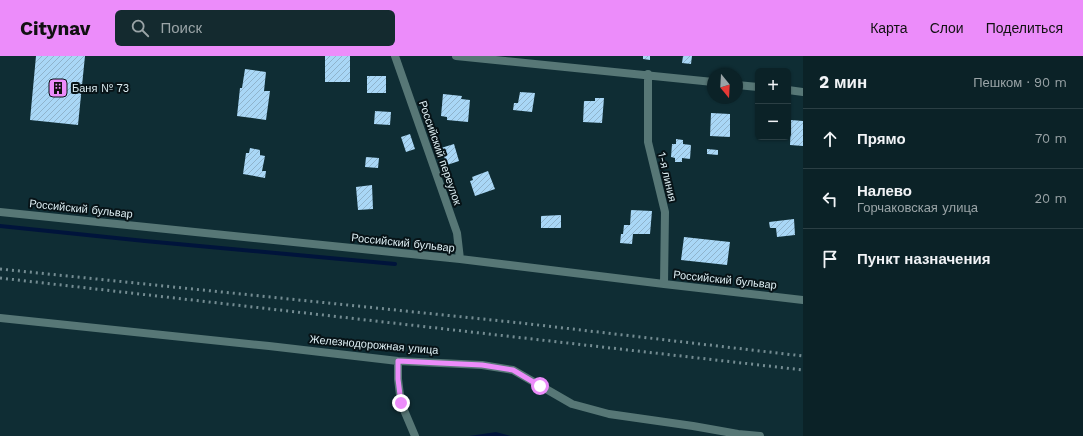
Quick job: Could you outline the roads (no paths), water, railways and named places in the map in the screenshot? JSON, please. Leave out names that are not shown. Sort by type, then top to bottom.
[{"type":"street","name":"Российский переулок","points":[[394,56],[457,233],[460,260]]},
{"type":"street","points":[[456,56],[648,74],[707,81]]},
{"type":"street","name":"1-я линия","points":[[648,74],[648,142],[664,212],[664,284]]},
{"type":"street","points":[[743,85],[755,87]]},
{"type":"street","points":[[791,90],[803,92]]},
{"type":"street","name":"Российский бульвар","points":[[0,212],[460,260],[803,300]]},
{"type":"street","name":"Железнодорожная улица","points":[[0,318],[398,361],[482,365],[513,370],[572,404],[609,414],[693,426],[739,435],[760,436]]},
{"type":"street","points":[[398,361],[398,379],[401,403],[415,436]]},
{"type":"water","points":[[496,432],[511,436],[469,436]]},
{"type":"waterway","points":[[0,226],[395,264]]},
{"type":"railway","points":[[0,269],[521,323],[803,356]]},
{"type":"railway","points":[[0,278],[803,370]]},
{"type":"place","name":"Баня № 73","points":[[58,88]]}]
